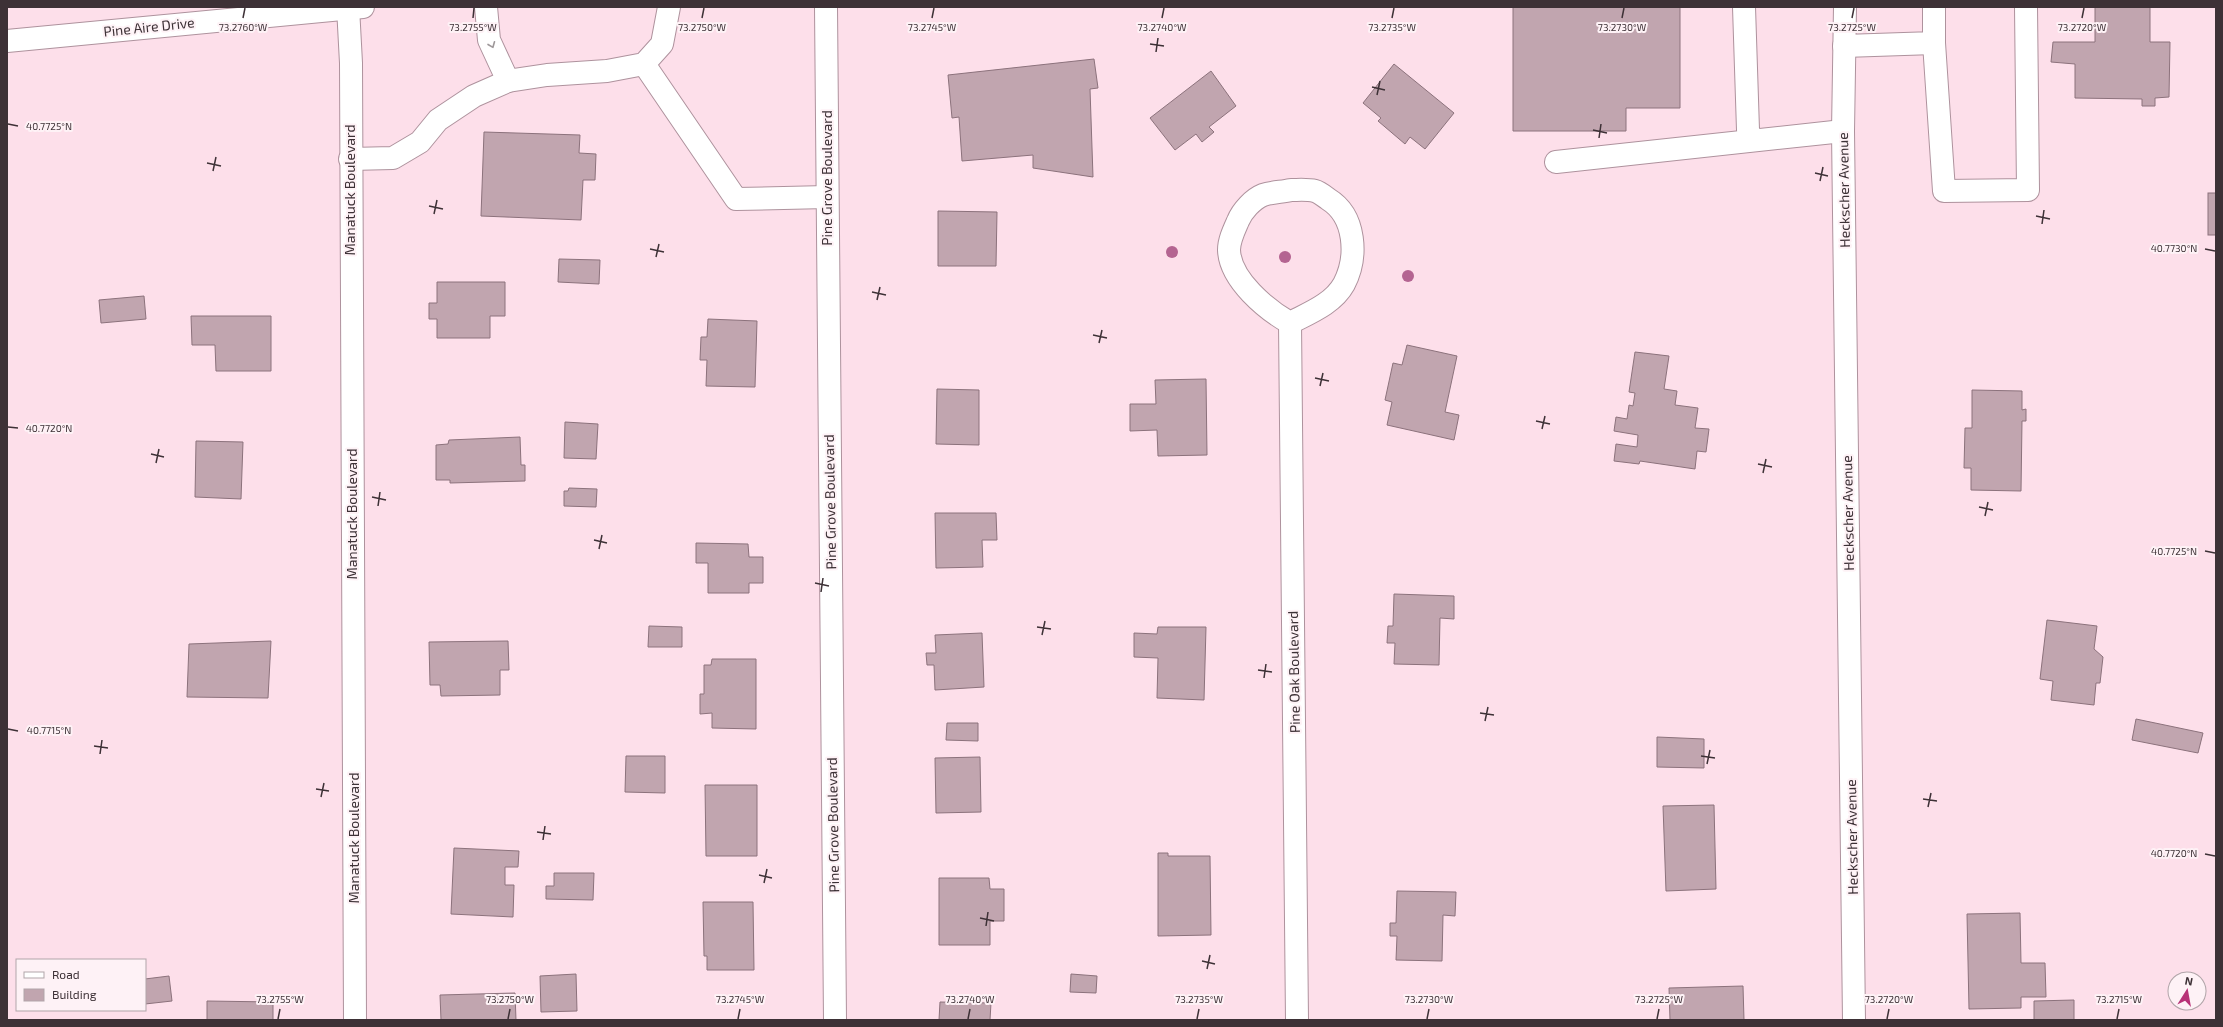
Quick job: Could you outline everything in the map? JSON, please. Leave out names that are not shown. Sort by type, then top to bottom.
[{"type":"street","name":"Pine Aire Drive","points":[[7,41],[353,7]]},
{"type":"street","name":"Manatuck Boulevard","points":[[353,7],[350,159],[355,1020]]},
{"type":"street","points":[[486,7],[489,40],[508,80]]},
{"type":"street","points":[[350,159],[393,158],[420,142],[438,120],[474,96],[508,80],[547,75],[607,71],[644,64],[662,44],[669,7]]},
{"type":"street","name":"Pine Grove Boulevard","points":[[826,7],[835,1020]]},
{"type":"street","points":[[1744,7],[1748,130],[1752,140]]},
{"type":"street","name":"Heckscher Avenue","points":[[1845,7],[1843,131],[1854,1020]]},
{"type":"street","points":[[1934,7],[1934,43],[1944,192],[2028,190],[2026,7]]},
{"type":"street","points":[[1844,46],[1934,43]]},
{"type":"street","points":[[644,64],[736,198],[827,197]]},
{"type":"street","points":[[1556,162],[1843,131]]},
{"type":"street","points":[[1290,190],[1316,191],[1332,201],[1347,219],[1353,238],[1351,263],[1344,285],[1326,305],[1290,323],[1275,314],[1261,302],[1246,287],[1236,272],[1229,251],[1232,233],[1242,212],[1262,196],[1290,190]]},
{"type":"street","name":"Pine Oak Boulevard","points":[[1290,323],[1297,1020]]},
{"type":"building","points":[[1513,7],[1680,7],[1680,108],[1626,108],[1626,131],[1513,131]]},
{"type":"building","points":[[2095,7],[2150,7],[2150,42],[2170,42],[2169,97],[2155,98],[2155,106],[2142,106],[2142,99],[2075,98],[2075,64],[2051,62],[2053,42],[2095,42]]},
{"type":"building","points":[[1094,59],[1098,88],[1090,89],[1093,177],[1033,168],[1033,155],[962,161],[959,117],[952,118],[948,75]]},
{"type":"building","points":[[1394,64],[1454,113],[1425,149],[1410,137],[1405,144],[1378,121],[1381,118],[1363,103]]},
{"type":"building","points":[[1211,71],[1236,106],[1209,127],[1214,132],[1202,142],[1196,134],[1175,150],[1150,118]]},
{"type":"building","points":[[484,132],[580,135],[579,153],[596,154],[595,180],[583,180],[581,220],[481,216]]},
{"type":"building","points":[[2208,193],[2216,193],[2216,235],[2208,235]]},
{"type":"building","points":[[938,211],[997,212],[996,266],[938,266]]},
{"type":"building","points":[[559,259],[600,260],[599,284],[558,282]]},
{"type":"building","points":[[437,282],[505,282],[505,316],[490,316],[490,338],[437,338],[437,319],[429,319],[429,303],[437,303]]},
{"type":"building","points":[[144,296],[146,319],[101,323],[99,300]]},
{"type":"building","points":[[191,316],[271,316],[271,371],[216,371],[215,345],[192,345]]},
{"type":"building","points":[[708,319],[757,321],[755,387],[706,386],[707,360],[700,360],[701,337],[707,337]]},
{"type":"building","points":[[1407,345],[1457,356],[1445,412],[1459,415],[1454,440],[1387,425],[1392,402],[1385,400],[1393,363],[1402,365]]},
{"type":"building","points":[[1635,352],[1669,356],[1664,389],[1677,391],[1675,405],[1698,408],[1695,428],[1709,429],[1706,452],[1697,451],[1695,469],[1640,461],[1639,464],[1614,461],[1616,444],[1637,447],[1638,435],[1614,431],[1616,417],[1627,419],[1629,405],[1633,406],[1635,393],[1629,392]]},
{"type":"building","points":[[1206,379],[1207,455],[1158,456],[1157,430],[1130,431],[1130,404],[1156,404],[1155,380]]},
{"type":"building","points":[[937,389],[979,390],[979,445],[936,444]]},
{"type":"building","points":[[1972,390],[2022,391],[2022,410],[2026,409],[2026,421],[2022,421],[2021,491],[1971,490],[1971,468],[1964,468],[1965,428],[1972,428]]},
{"type":"building","points":[[565,422],[598,424],[596,459],[564,458]]},
{"type":"building","points":[[520,437],[521,465],[525,465],[525,481],[450,483],[450,480],[436,480],[436,445],[448,444],[449,440]]},
{"type":"building","points":[[196,441],[243,442],[241,499],[195,497]]},
{"type":"building","points":[[569,488],[597,489],[596,507],[564,506],[564,491],[568,491]]},
{"type":"building","points":[[935,513],[996,513],[997,540],[982,540],[983,567],[936,568]]},
{"type":"building","points":[[696,543],[748,544],[749,557],[763,557],[763,583],[749,583],[749,593],[708,593],[708,563],[696,563]]},
{"type":"building","points":[[1394,594],[1454,596],[1454,619],[1440,618],[1439,665],[1394,664],[1395,643],[1387,643],[1388,626],[1393,626]]},
{"type":"building","points":[[2047,620],[2097,626],[2094,649],[2103,657],[2100,683],[2096,683],[2094,705],[2051,700],[2053,681],[2040,679]]},
{"type":"building","points":[[649,626],[682,627],[682,647],[648,647]]},
{"type":"building","points":[[1158,627],[1206,627],[1204,700],[1157,698],[1158,658],[1134,657],[1134,633],[1157,634]]},
{"type":"building","points":[[982,633],[984,687],[935,690],[934,665],[927,665],[926,653],[936,653],[935,635]]},
{"type":"building","points":[[271,641],[268,698],[187,697],[189,644]]},
{"type":"building","points":[[508,641],[509,670],[500,670],[500,695],[441,696],[440,685],[430,685],[429,642]]},
{"type":"building","points":[[712,659],[756,659],[756,729],[712,728],[712,713],[700,714],[700,694],[704,694],[704,665],[711,665]]},
{"type":"building","points":[[2136,719],[2203,733],[2198,753],[2132,740]]},
{"type":"building","points":[[947,723],[978,723],[978,741],[946,740]]},
{"type":"building","points":[[1657,737],[1704,739],[1704,768],[1657,767]]},
{"type":"building","points":[[626,756],[665,756],[665,793],[625,792]]},
{"type":"building","points":[[980,757],[981,812],[936,813],[935,758]]},
{"type":"building","points":[[705,785],[757,785],[757,856],[706,856]]},
{"type":"building","points":[[1714,805],[1716,889],[1666,891],[1663,806]]},
{"type":"building","points":[[454,848],[519,851],[518,867],[505,867],[505,885],[514,885],[513,917],[451,914]]},
{"type":"building","points":[[1158,853],[1168,853],[1168,856],[1210,856],[1211,935],[1158,936]]},
{"type":"building","points":[[554,873],[594,873],[593,900],[546,899],[546,886],[554,886]]},
{"type":"building","points":[[939,878],[989,878],[990,889],[1004,889],[1004,921],[990,921],[990,945],[939,945]]},
{"type":"building","points":[[1397,891],[1456,892],[1455,916],[1443,915],[1442,961],[1396,960],[1397,936],[1390,936],[1390,923],[1396,923]]},
{"type":"building","points":[[703,902],[753,902],[754,970],[707,970],[707,956],[704,956]]},
{"type":"building","points":[[2020,913],[2021,963],[2045,963],[2046,997],[2021,997],[2021,1008],[1969,1009],[1967,914]]},
{"type":"building","points":[[576,974],[577,1011],[541,1012],[540,976]]},
{"type":"building","points":[[1071,974],[1097,976],[1096,993],[1070,992]]},
{"type":"building","points":[[169,976],[172,1001],[146,1004],[146,979]]},
{"type":"building","points":[[1743,986],[1744,1020],[1670,1020],[1669,988]]},
{"type":"building","points":[[515,993],[516,1020],[441,1020],[440,995]]},
{"type":"building","points":[[2074,1000],[2074,1020],[2034,1020],[2034,1001]]},
{"type":"building","points":[[207,1001],[273,1002],[273,1020],[207,1020]]},
{"type":"building","points":[[940,1002],[991,1003],[990,1020],[939,1020]]}]
